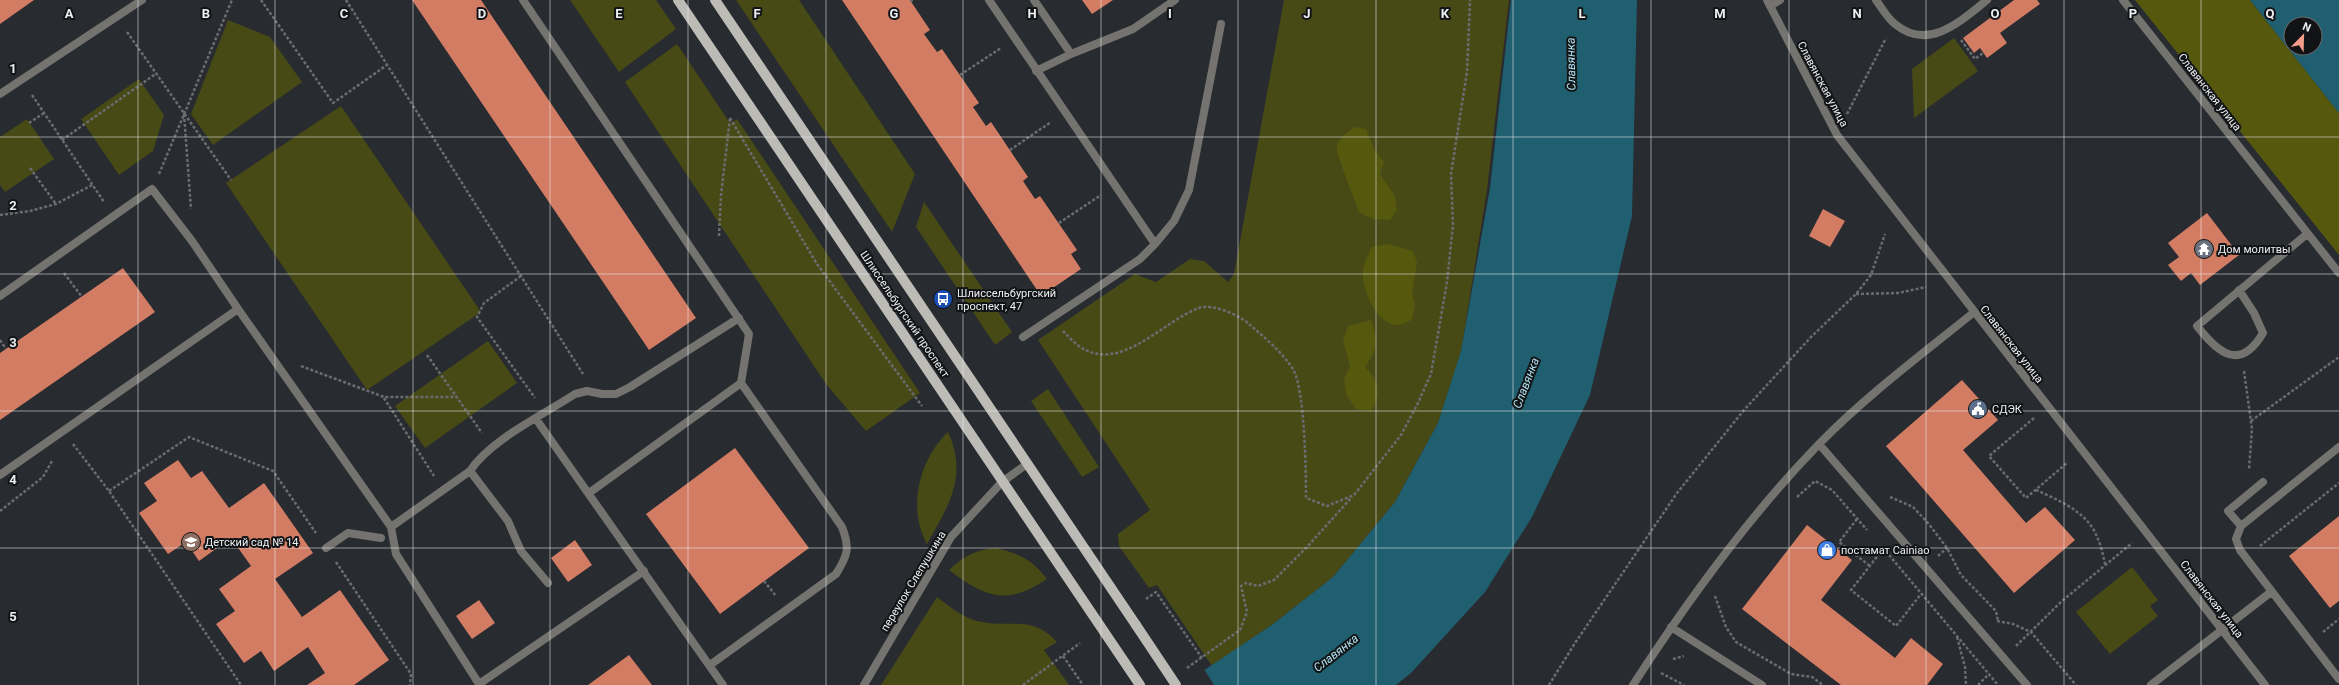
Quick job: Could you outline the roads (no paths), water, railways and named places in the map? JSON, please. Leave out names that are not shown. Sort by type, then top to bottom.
[{"type":"main road","name":"Шлиссельбургский проспект","points":[[678,0],[1140,685]]},
{"type":"main road","name":"Шлиссельбургский проспект","points":[[715,0],[1176,685]]},
{"type":"street","points":[[0,94],[142,0]]},
{"type":"street","points":[[523,0],[749,334],[741,383],[842,527],[848,544],[845,560],[836,574],[710,666]]},
{"type":"street","points":[[989,0],[1155,244]]},
{"type":"street","points":[[1034,0],[1072,54]]},
{"type":"street","points":[[1036,71],[1072,54],[1133,29],[1175,0]]},
{"type":"street","points":[[1768,3],[1780,0]]},
{"type":"street","points":[[1876,0],[1895,24],[1912,34],[1931,34],[1952,28],[1987,0]]},
{"type":"street","name":"Славянская улица","points":[[2123,0],[2339,273]]},
{"type":"street","name":"Славянская улица","points":[[1768,3],[1837,135],[2046,407],[2265,685]]},
{"type":"street","points":[[1023,337],[1140,259],[1174,221],[1189,190],[1220,24]]},
{"type":"street","points":[[0,296],[152,189],[192,241],[391,527],[396,554],[480,684],[644,571]]},
{"type":"street","points":[[2240,290],[2254,313],[2263,333],[2254,348],[2242,355],[2226,354],[2212,345],[2198,326],[2240,290],[2307,234]]},
{"type":"street","points":[[0,475],[238,309]]},
{"type":"street","points":[[1633,685],[1671,627],[1709,576],[1763,508],[1819,444],[1862,404],[1973,313]]},
{"type":"street","points":[[391,527],[470,471],[477,460],[491,447],[574,394],[587,391],[602,394],[616,394],[630,387],[739,318]]},
{"type":"street","points":[[589,493],[741,383]]},
{"type":"street","points":[[536,419],[724,685]]},
{"type":"street","points":[[1819,444],[2026,685]]},
{"type":"street","points":[[2339,447],[2241,526],[2236,539],[2245,557],[2339,679]]},
{"type":"street","name":"переулок Слепушкина","points":[[864,685],[951,537],[1002,482],[1027,464]]},
{"type":"street","points":[[470,471],[508,521],[521,551],[548,583]]},
{"type":"street","points":[[2241,526],[2228,511],[2263,482]]},
{"type":"street","points":[[326,548],[348,533],[381,538]]},
{"type":"street","points":[[2151,685],[2272,592]]},
{"type":"street","points":[[1671,627],[1762,685]]},
{"type":"water","name":"Славянка","points":[[1511,0],[1637,0],[1632,216],[1590,395],[1532,517],[1485,592],[1411,673],[1396,685],[1182,685],[1273,624],[1333,577],[1395,502],[1438,423],[1461,351],[1490,188]]},
{"type":"water","points":[[2250,0],[2339,0],[2339,113],[2294,56],[2323,56],[2323,16],[2283,16],[2283,42]]},
{"type":"place","name":"Дом молитвы","points":[[2204,249]]},
{"type":"place","name":"Шлиссельбургский проспект, 47","points":[[943,299]]},
{"type":"place","name":"СДЭК","points":[[1978,409]]},
{"type":"place","name":"Детский сад № 14","points":[[191,542]]},
{"type":"place","name":"постамат Cainiao","points":[[1827,550]]}]
